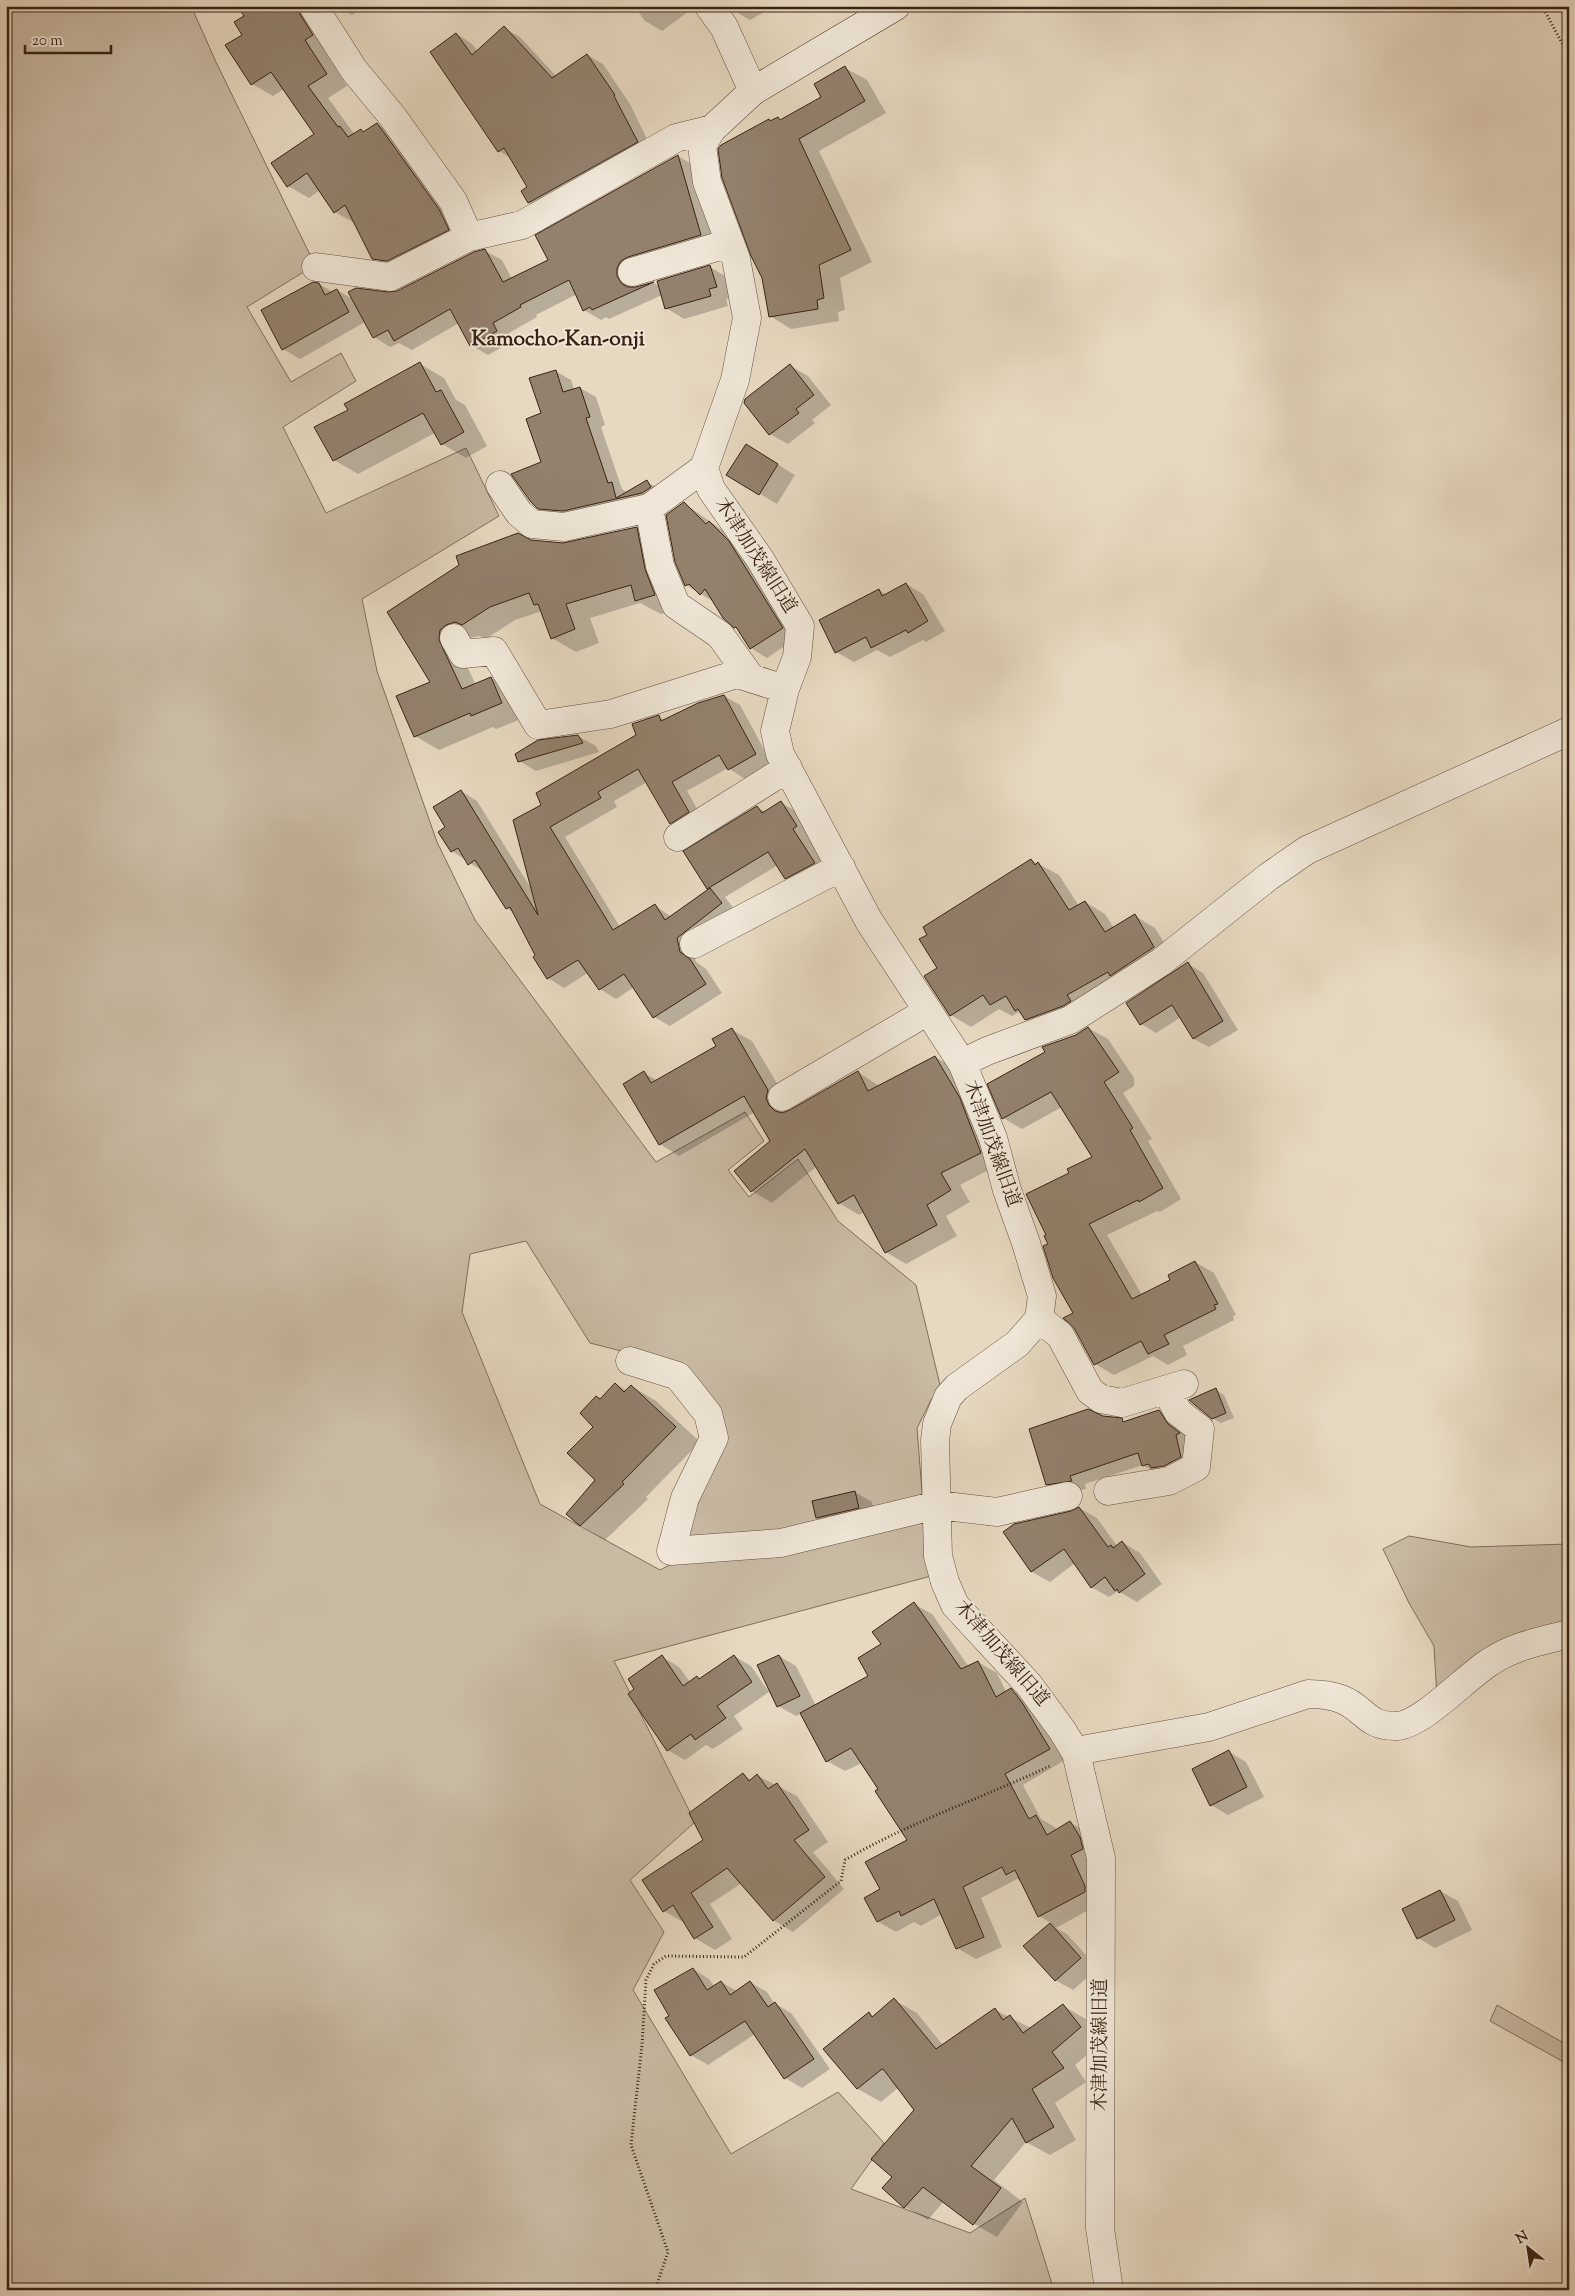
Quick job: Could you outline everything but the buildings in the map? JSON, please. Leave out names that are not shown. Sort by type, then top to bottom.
[{"type":"street","points":[[313,6],[354,70],[392,116],[453,201],[469,237]]},
{"type":"street","points":[[709,6],[724,27],[753,91]]},
{"type":"street","points":[[500,485],[519,513],[532,524],[564,527],[650,508],[704,468],[735,380],[747,318],[736,259],[707,182],[702,146],[712,130],[753,91],[896,6]]},
{"type":"street","points":[[316,267],[390,277],[469,237],[522,225],[676,138],[712,130]]},
{"type":"street","points":[[632,272],[730,243]]},
{"type":"street","name":"木津加茂線旧道","points":[[704,468],[711,489],[760,560],[800,626],[798,657],[785,689],[775,731],[780,754],[869,921],[962,1063],[993,1138],[1007,1190],[1042,1296],[1039,1319],[1017,1344],[957,1387],[945,1402],[937,1424],[938,1556],[945,1582],[956,1605],[1047,1708],[1076,1753],[1101,1858],[1100,2228],[1109,2290]]},
{"type":"street","points":[[650,508],[660,566],[676,605],[720,635],[751,678]]},
{"type":"street","points":[[454,638],[463,654],[494,651],[538,725],[612,714],[737,674],[785,689]]},
{"type":"street","points":[[962,1063],[987,1051],[1070,1020],[1161,962],[1268,877],[1307,850],[1569,731]]},
{"type":"street","points":[[678,837],[788,768]]},
{"type":"street","points":[[694,944],[841,867]]},
{"type":"street","points":[[782,1097],[928,1011]]},
{"type":"street","points":[[1039,1319],[1060,1334],[1090,1391],[1101,1399],[1122,1403],[1175,1387],[1178,1412],[1200,1429],[1196,1467],[1169,1481],[1108,1491]]},
{"type":"street","points":[[630,1361],[678,1376],[708,1414],[714,1438],[685,1498],[671,1551],[781,1544],[937,1505],[997,1512],[1068,1496]]},
{"type":"street","points":[[1076,1753],[1087,1749],[1209,1727],[1308,1694],[1320,1694],[1342,1699],[1377,1725],[1399,1726],[1422,1716],[1492,1660],[1522,1646],[1569,1634]]},
{"type":"path","points":[[1542,6],[1569,56]]},
{"type":"path","points":[[655,2290],[668,2252],[631,2145],[646,1980],[654,1964],[666,1956],[744,1957],[841,1881],[845,1860],[879,1840],[995,1792],[1076,1753]]},
{"type":"shaded area","points":[[6,6],[191,6],[216,62],[315,265],[247,307],[291,382],[341,353],[356,381],[283,427],[326,513],[466,448],[499,516],[362,599],[377,671],[437,842],[475,920],[656,1162],[745,1112],[764,1141],[728,1170],[749,1197],[798,1159],[838,1221],[916,1285],[941,1389],[932,1398],[917,1428],[926,1544],[935,1575],[614,1661],[695,1822],[630,1880],[664,1932],[633,1990],[731,2154],[838,2092],[884,2143],[851,2189],[970,2233],[1025,2198],[1054,2290],[6,2290]],"holes":[[[526,1241],[590,1343],[641,1356],[714,1408],[679,1560],[660,1570],[540,1504],[462,1312],[470,1254]]]},
{"type":"shaded area","points":[[1409,1536],[1471,1547],[1569,1544],[1569,1629],[1437,1698],[1434,1646],[1409,1603],[1383,1549]]},
{"type":"shaded area","points":[[1497,2005],[1569,2046],[1569,2065],[1490,2021]]},
{"type":"district","name":"Kamocho-Kan-onji","points":[[558,340]]}]
